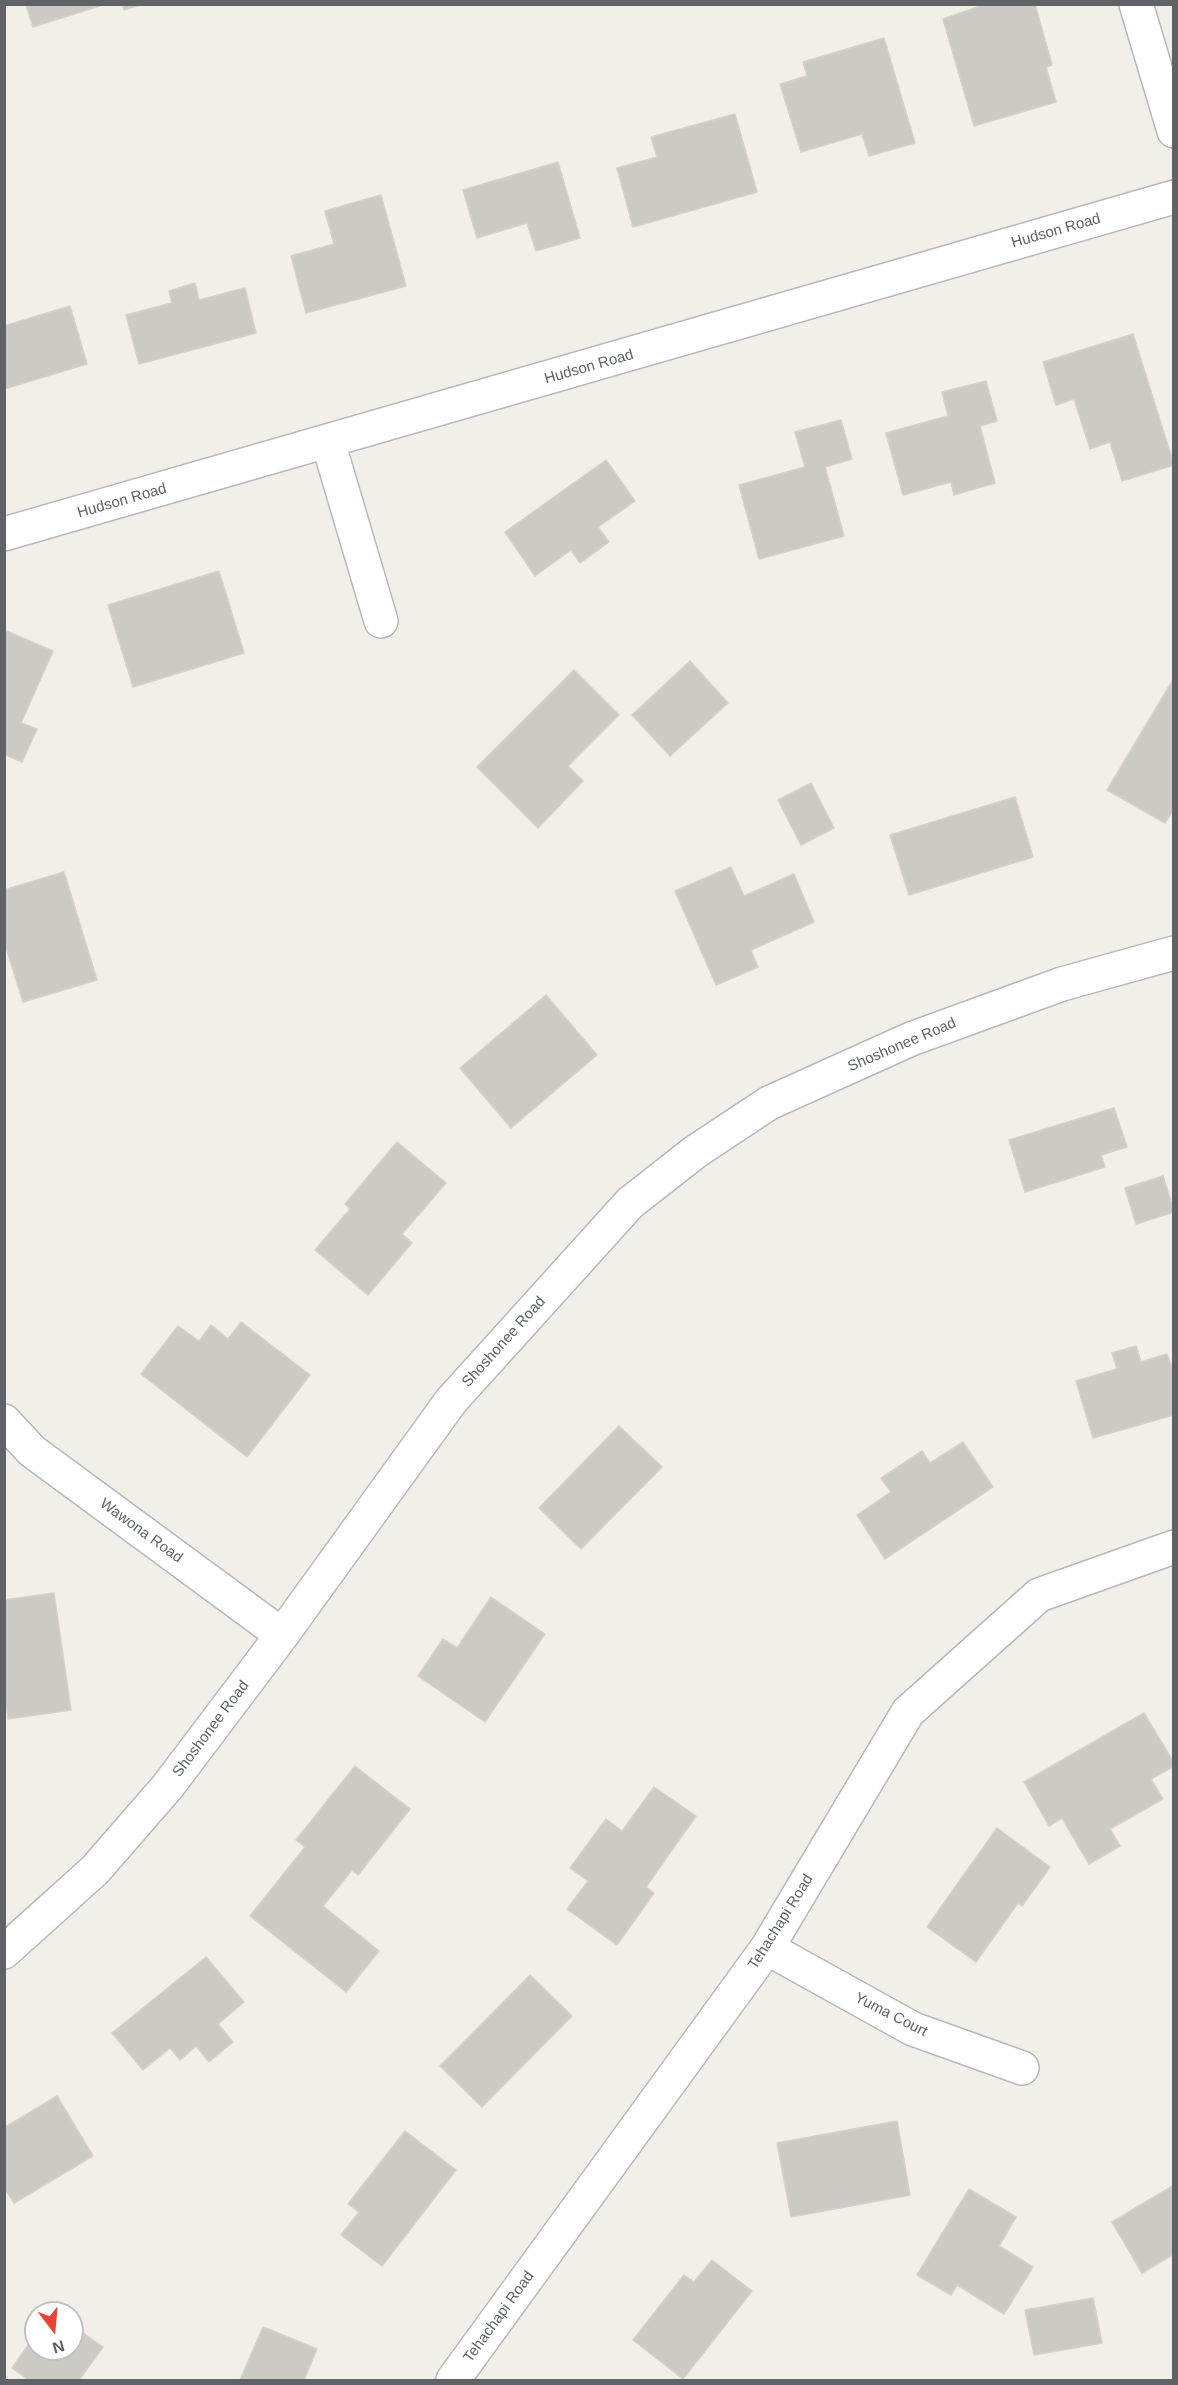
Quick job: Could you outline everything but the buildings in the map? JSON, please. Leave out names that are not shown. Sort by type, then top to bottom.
[{"type":"street","points":[[1136,4],[1173,131]]},
{"type":"street","name":"Hudson Road","points":[[4,534],[1173,197]]},
{"type":"street","points":[[328,442],[381,621]]},
{"type":"street","name":"Shoshonee Road","points":[[4,1953],[96,1870],[168,1786],[282,1635],[451,1401],[630,1203],[695,1152],[769,1103],[911,1039],[1062,984],[1173,953]]},
{"type":"street","name":"Wawona Road","points":[[4,1421],[32,1451],[282,1635]]},
{"type":"street","name":"Tehachapi Road","points":[[453,2380],[767,1948],[908,1712],[1039,1595],[1173,1547]]},
{"type":"street","name":"Yuma Court","points":[[767,1948],[913,2029],[1022,2068]]}]
